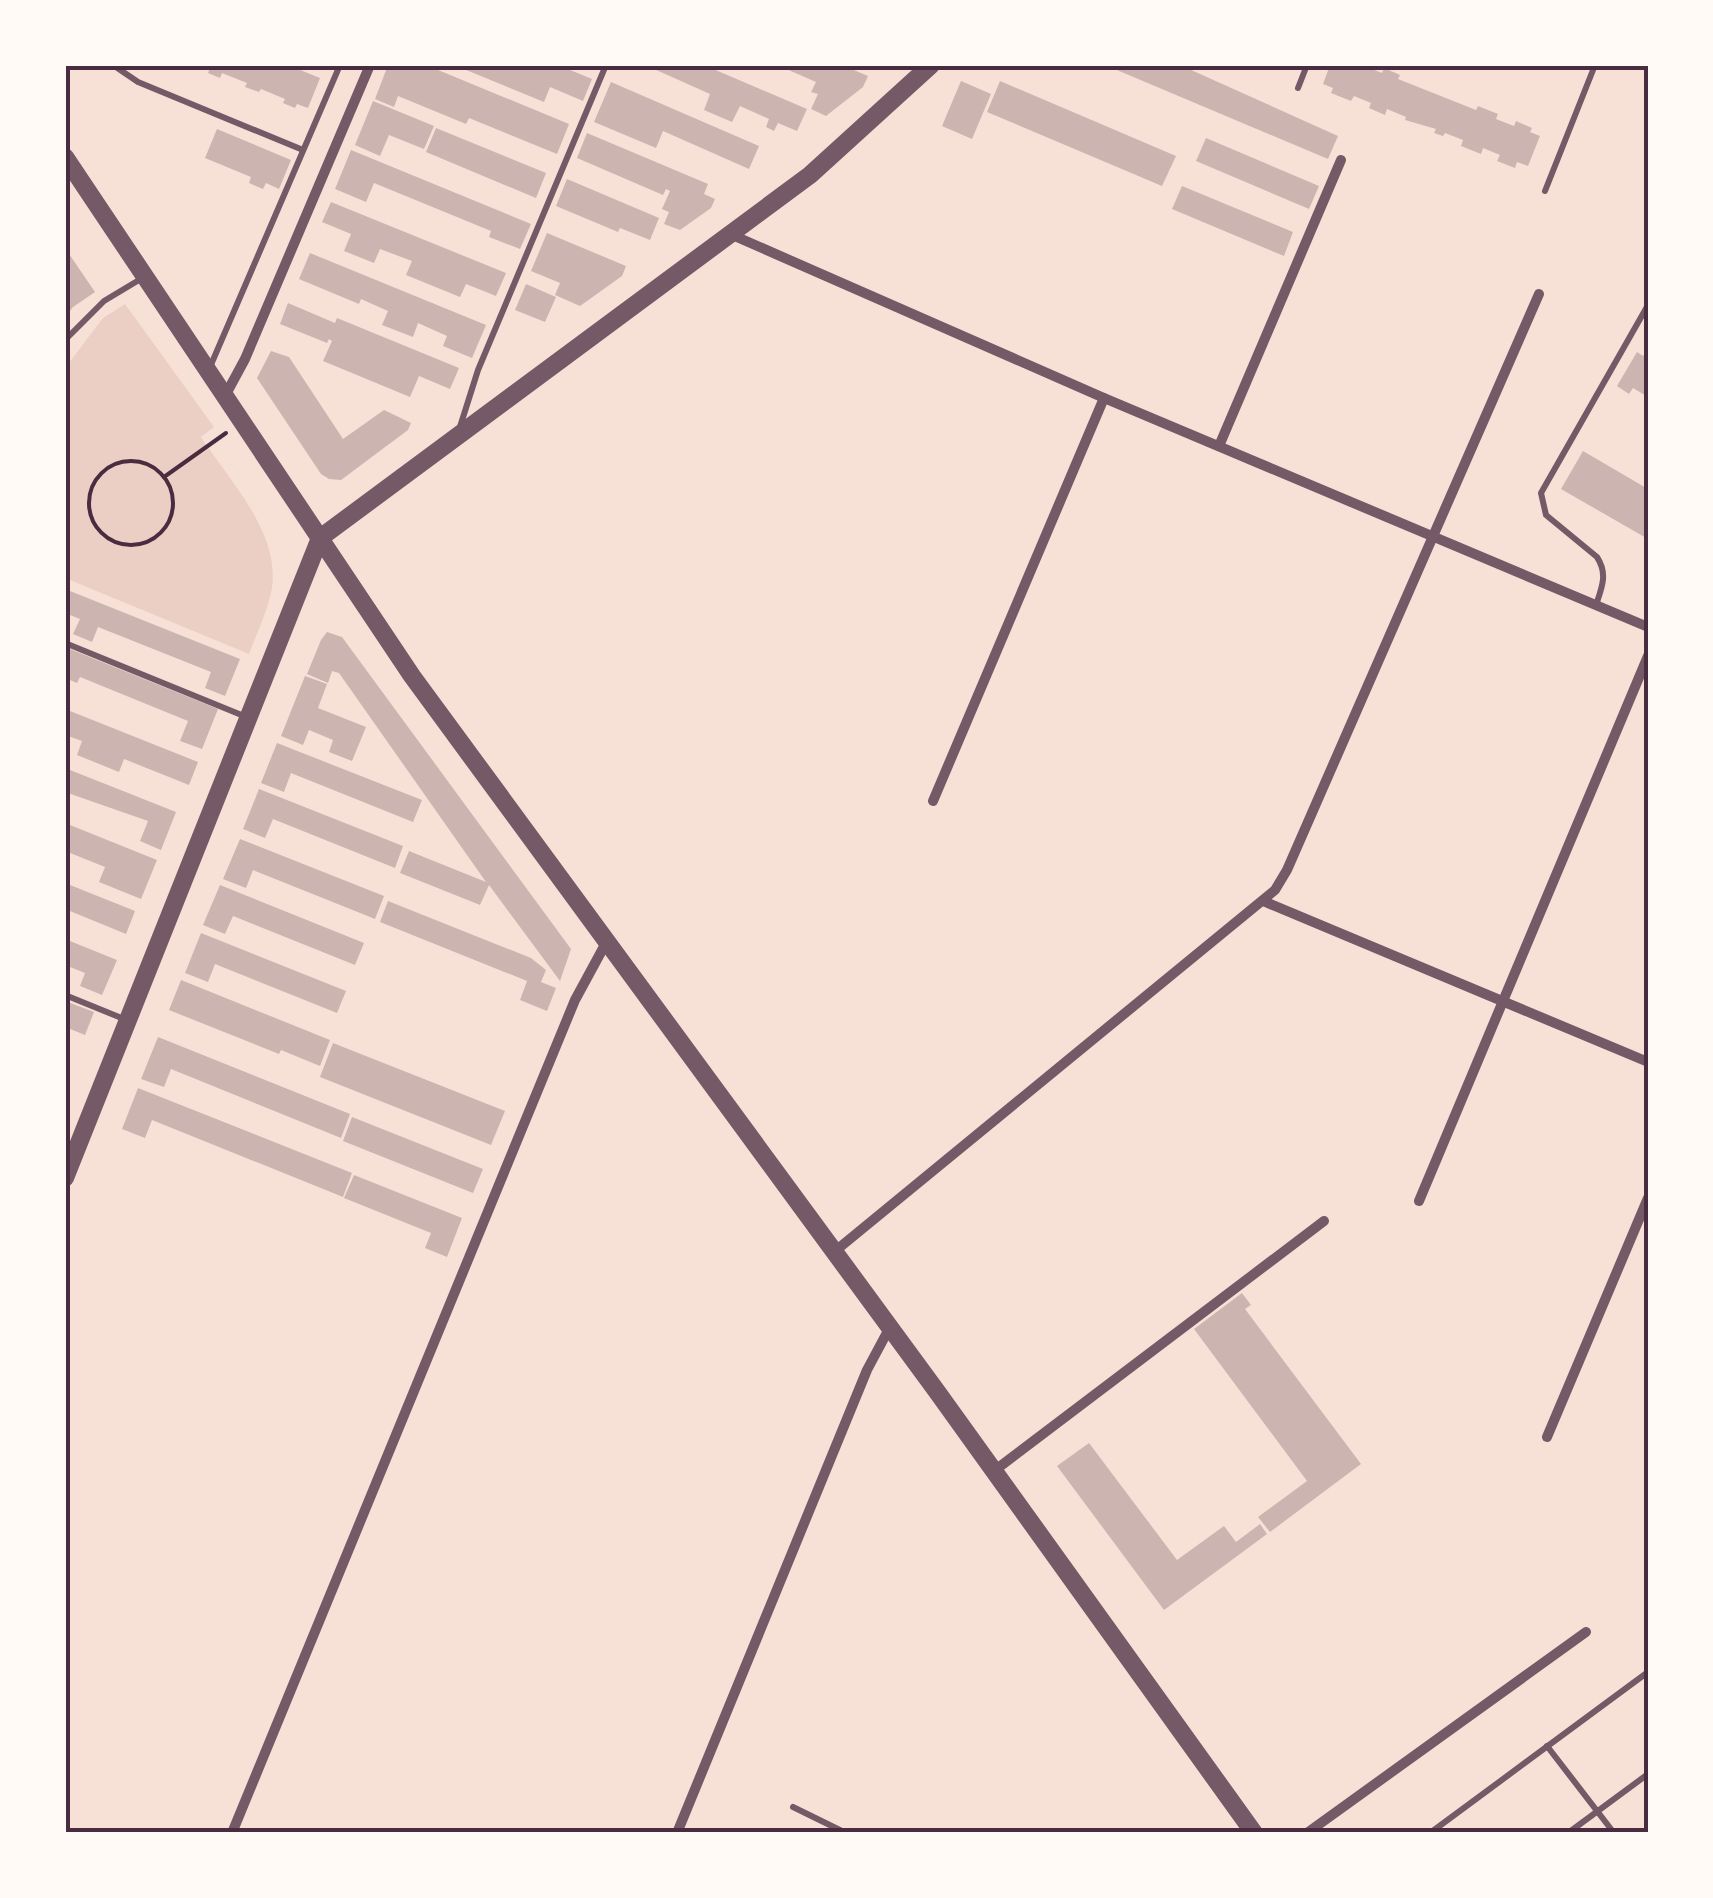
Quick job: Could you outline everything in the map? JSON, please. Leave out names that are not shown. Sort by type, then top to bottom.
[{"type":"street","points":[[225,396],[245,359],[370,65]]},
{"type":"street","points":[[65,1178],[320,538],[810,175],[931,65]]},
{"type":"street","points":[[65,156],[412,676],[890,1327],[1254,1833]]},
{"type":"street","points":[[1219,446],[1340,160]]},
{"type":"street","points":[[730,234],[1104,398],[1648,627]]},
{"type":"street","points":[[834,1252],[1275,890],[1540,294]]},
{"type":"street","points":[[933,802],[1104,398]]},
{"type":"street","points":[[1419,1201],[1648,656]]},
{"type":"street","points":[[1263,901],[1648,1062]]},
{"type":"street","points":[[232,1833],[575,1000],[607,941]]},
{"type":"street","points":[[1548,1437],[1648,1198]]},
{"type":"street","points":[[994,1472],[1324,1221]]},
{"type":"street","points":[[677,1833],[867,1370],[890,1327]]},
{"type":"street","points":[[1307,1833],[1586,1632]]},
{"type":"lane","points":[[112,65],[138,82],[303,150]]},
{"type":"lane","points":[[456,439],[478,370],[606,65]]},
{"type":"lane","points":[[1298,88],[1307,65]]},
{"type":"lane","points":[[1545,191],[1595,65]]},
{"type":"lane","points":[[208,371],[337,66]]},
{"type":"lane","points":[[65,340],[104,300],[145,276]]},
{"type":"lane","points":[[1596,605],[1604,579],[1603,566],[1546,514],[1541,493],[1648,305]]},
{"type":"lane","points":[[65,643],[248,718]]},
{"type":"lane","points":[[65,995],[128,1020]]},
{"type":"lane","points":[[1430,1833],[1648,1672]]},
{"type":"lane","points":[[1548,1746],[1614,1833]]},
{"type":"lane","points":[[1568,1833],[1648,1774]]},
{"type":"lane","points":[[793,1807],[846,1833]]},
{"type":"path","points":[[164,477],[242,422]]},
{"type":"path","points":[[134,461],[164,477],[170,487],[173,511],[162,532],[152,540],[128,546],[105,537],[96,528],[91,518],[90,493],[102,472],[134,461]]},
{"type":"shaded area","points":[[125,304],[214,427],[201,437],[250,508],[268,547],[272,588],[249,654],[65,578],[65,368],[103,318]]},
{"type":"building","points":[[202,65],[288,65],[320,78],[308,108],[297,104],[295,108],[283,103],[285,99],[245,87],[247,83],[222,73],[220,78],[208,73],[210,68]]},
{"type":"building","points":[[388,65],[426,65],[569,124],[557,154],[469,118],[466,124],[398,96],[394,107],[375,99]]},
{"type":"building","points":[[454,65],[558,65],[592,79],[583,101],[550,87],[544,102]]},
{"type":"building","points":[[645,65],[704,65],[807,109],[797,131],[778,123],[774,131],[766,127],[769,119],[740,106],[732,122],[704,110],[710,94]]},
{"type":"building","points":[[777,65],[842,65],[868,76],[863,87],[826,116],[811,109],[818,94],[811,92],[816,82]]},
{"type":"building","points":[[1105,65],[1180,65],[1338,136],[1328,159]]},
{"type":"building","points":[[1330,65],[1362,65],[1382,73],[1384,68],[1400,75],[1398,79],[1476,110],[1478,106],[1498,114],[1496,119],[1532,128],[1530,132],[1540,136],[1528,166],[1517,162],[1515,168],[1497,161],[1500,155],[1483,148],[1481,154],[1461,146],[1463,140],[1434,133],[1436,129],[1405,120],[1406,117],[1387,109],[1385,115],[1354,96],[1351,101],[1331,93],[1333,88],[1323,84]]},
{"type":"building","points":[[961,81],[991,94],[972,139],[942,126]]},
{"type":"building","points":[[1000,81],[1176,156],[1162,186],[987,112]]},
{"type":"building","points":[[611,82],[759,146],[749,169],[663,131],[656,148],[594,122]]},
{"type":"building","points":[[373,101],[434,126],[424,149],[389,135],[380,156],[355,145]]},
{"type":"building","points":[[436,128],[546,173],[536,198],[426,152]]},
{"type":"building","points":[[217,129],[291,160],[279,189],[266,183],[263,189],[249,183],[251,177],[205,158]]},
{"type":"building","points":[[587,133],[708,184],[704,194],[715,199],[711,208],[680,230],[664,224],[669,212],[662,209],[670,191],[666,189],[663,195],[577,158]]},
{"type":"building","points":[[1206,138],[1319,186],[1309,209],[1196,161]]},
{"type":"building","points":[[351,150],[531,224],[520,249],[489,237],[491,231],[374,183],[366,202],[335,189]]},
{"type":"building","points":[[567,179],[659,218],[650,240],[620,228],[618,232],[556,206]]},
{"type":"building","points":[[1182,186],[1293,232],[1284,256],[1172,209]]},
{"type":"building","points":[[331,202],[506,273],[496,296],[466,284],[460,297],[406,275],[412,261],[380,249],[374,263],[344,251],[351,234],[322,222]]},
{"type":"building","points":[[547,233],[626,266],[622,276],[580,306],[555,295],[560,283],[531,271]]},
{"type":"building","points":[[65,248],[95,292],[65,317]]},
{"type":"building","points":[[310,253],[486,325],[472,358],[443,346],[447,336],[418,323],[413,337],[382,325],[388,311],[361,299],[359,304],[299,279]]},
{"type":"building","points":[[526,284],[556,297],[545,322],[515,310]]},
{"type":"building","points":[[288,303],[335,323],[337,318],[459,368],[450,389],[419,376],[410,397],[323,361],[332,341],[327,343],[280,324]]},
{"type":"building","points":[[1648,348],[1648,397],[1633,388],[1629,394],[1617,386],[1637,352],[1643,356]]},
{"type":"building","points":[[271,351],[289,357],[343,439],[384,410],[411,423],[408,430],[341,480],[329,479],[321,474],[257,378]]},
{"type":"building","points":[[1583,451],[1648,489],[1648,539],[1561,489]]},
{"type":"building","points":[[65,589],[240,659],[225,696],[205,688],[211,672],[98,627],[92,642],[73,634],[80,619],[65,613]]},
{"type":"building","points":[[327,632],[342,637],[571,949],[560,981],[489,885],[480,905],[400,873],[409,851],[486,882],[339,673],[332,671],[328,683],[307,674]]},
{"type":"building","points":[[65,647],[218,709],[202,749],[180,741],[188,721],[80,677],[77,683],[65,678]]},
{"type":"building","points":[[305,676],[327,684],[318,708],[366,727],[352,761],[329,752],[333,740],[309,730],[303,745],[281,736]]},
{"type":"building","points":[[65,709],[198,762],[189,785],[124,759],[119,772],[77,755],[82,741],[65,735]]},
{"type":"building","points":[[277,743],[422,800],[413,822],[291,773],[284,792],[261,783]]},
{"type":"building","points":[[65,768],[176,812],[161,850],[140,841],[148,821],[65,792]]},
{"type":"building","points":[[259,789],[403,846],[395,868],[273,819],[265,838],[243,829]]},
{"type":"building","points":[[65,823],[157,860],[141,899],[99,882],[105,867],[65,851]]},
{"type":"building","points":[[240,839],[384,896],[375,919],[253,870],[246,888],[223,879]]},
{"type":"building","points":[[65,883],[135,911],[126,934],[65,909]]},
{"type":"building","points":[[220,885],[364,943],[355,965],[233,916],[225,934],[203,925]]},
{"type":"building","points":[[388,901],[531,958],[546,970],[541,982],[556,988],[547,1011],[520,1000],[527,981],[380,922]]},
{"type":"building","points":[[201,933],[346,991],[337,1013],[215,964],[208,982],[185,973]]},
{"type":"building","points":[[65,939],[117,960],[102,995],[80,986],[85,973],[65,965]]},
{"type":"building","points":[[181,980],[330,1040],[320,1066],[281,1050],[279,1054],[169,1010]]},
{"type":"building","points":[[65,1001],[94,1012],[85,1035],[65,1027]]},
{"type":"building","points":[[158,1037],[350,1114],[341,1138],[171,1069],[164,1087],[141,1079]]},
{"type":"building","points":[[333,1043],[505,1111],[491,1145],[320,1077]]},
{"type":"building","points":[[138,1088],[352,1173],[343,1197],[152,1120],[145,1138],[122,1129]]},
{"type":"building","points":[[352,1117],[483,1169],[473,1193],[343,1141]]},
{"type":"building","points":[[354,1175],[462,1218],[447,1257],[425,1248],[431,1233],[344,1198]]},
{"type":"building","points":[[1242,1293],[1251,1305],[1245,1309],[1361,1464],[1270,1532],[1258,1517],[1307,1481],[1194,1329]]},
{"type":"building","points":[[1089,1443],[1177,1560],[1224,1526],[1236,1542],[1260,1524],[1267,1534],[1164,1610],[1057,1466]]}]
